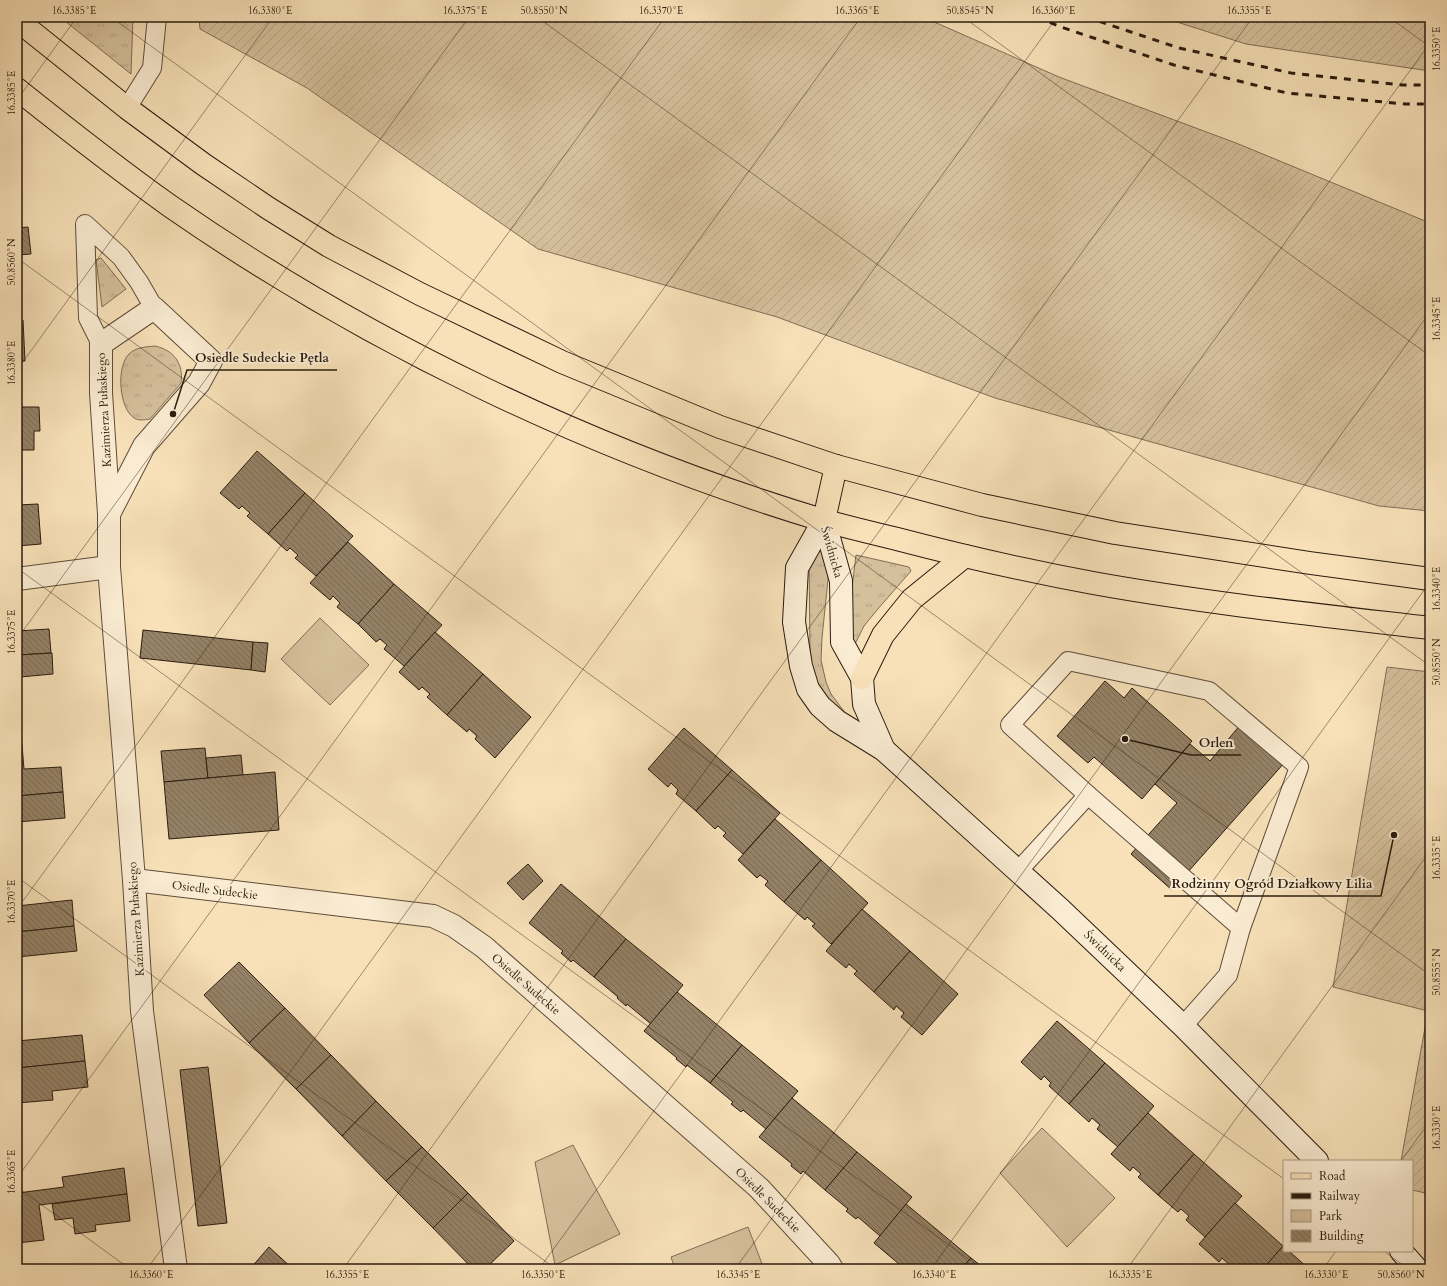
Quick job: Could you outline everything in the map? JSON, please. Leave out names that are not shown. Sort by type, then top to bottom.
[{"type":"main road","points":[[17,20],[127,108],[203,164],[268,208],[329,246],[420,294],[562,362],[634,393],[720,427],[836,466],[982,505],[1115,533],[1310,563],[1430,579]]},
{"type":"main road","points":[[17,89],[76,136],[171,206],[288,282],[369,329],[460,376],[529,409],[700,480],[824,520],[965,556],[1094,583],[1284,611],[1430,628]]},
{"type":"main road","points":[[824,520],[836,466]]},
{"type":"main road","points":[[862,678],[883,635],[912,599],[965,556]]},
{"type":"street","name":"Kazimierza Pułaskiego","points":[[110,514],[144,446],[199,383],[211,361],[154,308],[101,344],[101,393],[110,514],[109,567],[134,880],[142,1011],[176,1269]]},
{"type":"street","name":"Świdnicka","points":[[824,520],[840,581],[842,642],[862,678],[864,704],[884,750]]},
{"type":"street","name":"Świdnicka","points":[[824,520],[797,568],[794,622],[801,666],[808,689],[820,706],[837,721],[884,750],[1065,914],[1183,1026],[1316,1160]]},
{"type":"street","points":[[17,580],[109,567]]},
{"type":"street","name":"Osiedle Sudeckie","points":[[134,880],[433,916],[454,926],[484,947],[759,1188],[832,1269]]},
{"type":"street","points":[[1402,1252],[1417,1269]]},
{"type":"lane","points":[[127,108],[152,68],[157,17]]},
{"type":"lane","points":[[101,344],[88,318],[85,224],[121,257],[139,282],[154,308]]},
{"type":"lane","points":[[1183,1026],[1228,975],[1241,928],[1299,768],[1209,691],[1068,661],[1010,725],[1241,928]]},
{"type":"lane","points":[[1018,871],[1088,795]]},
{"type":"green space","points":[[60,17],[133,17],[131,74]]},
{"type":"green space","points":[[199,17],[923,17],[1059,77],[1236,143],[1430,223],[1430,511],[1379,506],[995,398],[777,317],[538,249],[307,88],[200,29]]},
{"type":"green space","points":[[1161,17],[1430,17],[1430,71],[1246,44]]},
{"type":"green space","points":[[101,258],[126,289],[102,307],[96,260]]},
{"type":"green space","points":[[155,346],[167,351],[176,358],[181,369],[181,383],[150,419],[138,420],[129,413],[122,397],[122,368],[129,354],[135,350]]},
{"type":"green space","points":[[811,547],[831,550],[821,660],[826,682],[831,694],[849,720],[819,690],[813,674],[810,652],[809,551]]},
{"type":"green space","points":[[856,555],[909,567],[911,571],[864,626],[855,644],[852,645],[849,613]]},
{"type":"green space","points":[[320,618],[369,665],[330,705],[281,659]]},
{"type":"green space","points":[[1387,667],[1430,672],[1430,1194],[1413,1190],[1413,1160],[1401,1160],[1428,1011],[1333,987]]},
{"type":"green space","points":[[1042,1128],[1115,1198],[1067,1247],[1000,1173]]},
{"type":"green space","points":[[573,1145],[620,1234],[555,1265],[535,1162]]},
{"type":"green space","points":[[748,1227],[764,1269],[675,1269],[671,1257]]},
{"type":"building","points":[[28,227],[31,254],[17,255],[17,228]]},
{"type":"building","points":[[17,320],[23,320],[25,361],[17,361]]},
{"type":"building","points":[[17,407],[39,407],[40,431],[34,431],[34,450],[17,450]]},
{"type":"building","points":[[257,451],[305,493],[268,534],[247,516],[250,513],[242,506],[239,509],[220,493]]},
{"type":"building","points":[[305,493],[353,536],[316,576],[295,558],[298,555],[290,548],[287,551],[268,534]]},
{"type":"building","points":[[38,504],[41,544],[17,546],[17,505]]},
{"type":"building","points":[[348,542],[394,584],[358,624],[337,607],[340,603],[333,596],[330,600],[310,583]]},
{"type":"building","points":[[394,584],[442,625],[404,666],[384,649],[387,645],[380,639],[376,642],[358,624]]},
{"type":"building","points":[[49,629],[51,653],[18,655],[17,631]]},
{"type":"building","points":[[143,630],[253,642],[251,670],[140,658]]},
{"type":"building","points":[[435,632],[483,674],[447,715],[427,697],[430,694],[422,687],[419,690],[399,672]]},
{"type":"building","points":[[253,642],[268,643],[265,672],[251,670]]},
{"type":"building","points":[[52,653],[53,674],[20,677],[18,655]]},
{"type":"building","points":[[18,655],[21,689],[17,689]]},
{"type":"building","points":[[483,674],[531,717],[495,758],[475,739],[477,736],[469,729],[467,732],[447,715]]},
{"type":"building","points":[[1105,681],[1124,698],[1132,688],[1192,741],[1142,799],[1094,757],[1088,763],[1057,736]]},
{"type":"building","points":[[1241,724],[1285,762],[1172,890],[1131,854],[1177,803],[1155,784],[1190,744],[1210,761]]},
{"type":"building","points":[[684,728],[732,770],[696,811],[676,794],[678,790],[671,783],[668,787],[648,769]]},
{"type":"building","points":[[17,745],[22,745],[24,769],[61,767],[63,792],[17,796]]},
{"type":"building","points":[[205,748],[208,778],[164,782],[161,751]]},
{"type":"building","points":[[241,755],[243,775],[208,778],[206,758]]},
{"type":"building","points":[[732,770],[780,813],[743,854],[723,836],[726,833],[718,826],[715,829],[696,811]]},
{"type":"building","points":[[275,772],[279,830],[169,839],[164,782]]},
{"type":"building","points":[[63,792],[65,818],[17,822],[17,796]]},
{"type":"building","points":[[775,819],[821,860],[784,902],[765,885],[768,881],[760,875],[757,878],[738,860]]},
{"type":"building","points":[[821,860],[868,903],[831,944],[812,926],[815,924],[807,917],[805,920],[784,902]]},
{"type":"building","points":[[528,864],[543,881],[523,900],[507,883]]},
{"type":"building","points":[[561,884],[626,939],[594,977],[573,960],[571,962],[561,953],[563,951],[529,923]]},
{"type":"building","points":[[72,900],[74,926],[17,932],[17,906]]},
{"type":"building","points":[[862,909],[910,951],[874,992],[854,974],[857,971],[849,964],[846,968],[826,951]]},
{"type":"building","points":[[74,926],[77,951],[17,957],[17,932]]},
{"type":"building","points":[[626,939],[683,985],[651,1024],[627,1004],[626,1006],[617,998],[618,997],[594,977]]},
{"type":"building","points":[[910,951],[958,994],[922,1035],[901,1017],[904,1013],[896,1006],[894,1010],[874,992]]},
{"type":"building","points":[[239,962],[285,1008],[249,1043],[204,995]]},
{"type":"building","points":[[677,992],[742,1045],[710,1083],[687,1065],[686,1067],[644,1031]]},
{"type":"building","points":[[285,1008],[331,1055],[296,1089],[249,1043]]},
{"type":"building","points":[[1057,1021],[1105,1063],[1069,1104],[1049,1086],[1051,1083],[1044,1076],[1041,1080],[1021,1062]]},
{"type":"building","points":[[82,1035],[85,1061],[17,1068],[17,1041]]},
{"type":"building","points":[[742,1045],[798,1091],[766,1129],[743,1110],[741,1112],[731,1104],[733,1102],[710,1083]]},
{"type":"building","points":[[331,1055],[376,1101],[342,1136],[296,1089]]},
{"type":"building","points":[[85,1061],[88,1087],[52,1091],[53,1100],[17,1103],[17,1068]]},
{"type":"building","points":[[1105,1063],[1154,1106],[1118,1147],[1097,1129],[1100,1125],[1092,1118],[1089,1122],[1069,1104]]},
{"type":"building","points":[[208,1067],[227,1223],[198,1226],[180,1070]]},
{"type":"building","points":[[792,1098],[857,1152],[825,1190],[803,1171],[801,1174],[791,1166],[792,1164],[759,1137]]},
{"type":"building","points":[[376,1101],[422,1147],[386,1181],[342,1136]]},
{"type":"building","points":[[1148,1113],[1194,1154],[1158,1195],[1138,1177],[1141,1174],[1133,1167],[1130,1171],[1111,1154]]},
{"type":"building","points":[[422,1147],[468,1193],[433,1228],[386,1181]]},
{"type":"building","points":[[857,1152],[912,1197],[880,1236],[858,1217],[856,1219],[846,1211],[848,1209],[825,1190]]},
{"type":"building","points":[[1194,1154],[1242,1196],[1205,1237],[1186,1220],[1189,1216],[1181,1209],[1178,1212],[1158,1195]]},
{"type":"building","points":[[124,1168],[127,1194],[39,1205],[44,1240],[17,1243],[17,1208],[20,1208],[18,1193],[64,1187],[62,1177]]},
{"type":"building","points":[[468,1193],[514,1241],[485,1269],[473,1269],[433,1228]]},
{"type":"building","points":[[127,1194],[130,1221],[95,1225],[96,1231],[75,1234],[73,1218],[55,1220],[52,1204]]},
{"type":"building","points":[[1235,1203],[1283,1246],[1263,1269],[1228,1269],[1227,1268],[1230,1265],[1222,1258],[1219,1262],[1199,1244]]},
{"type":"building","points":[[906,1204],[971,1258],[961,1269],[905,1269],[874,1243]]},
{"type":"building","points":[[1283,1246],[1283,1252],[1290,1252],[1309,1269],[1263,1269]]},
{"type":"building","points":[[269,1247],[293,1269],[250,1269]]},
{"type":"building","points":[[971,1258],[985,1269],[961,1269]]},
{"type":"railway","points":[[1037,17],[1061,27],[1174,65],[1287,93],[1405,104],[1430,104]]},
{"type":"railway","points":[[1086,17],[1179,48],[1291,73],[1403,85],[1430,85]]},
{"type":"place","name":"Osiedle Sudeckie Pętla","points":[[173,414]]},
{"type":"place","name":"Orlen","points":[[1125,739]]},
{"type":"place","name":"Rodzinny Ogród Działkowy Lilia","points":[[1394,835]]}]
